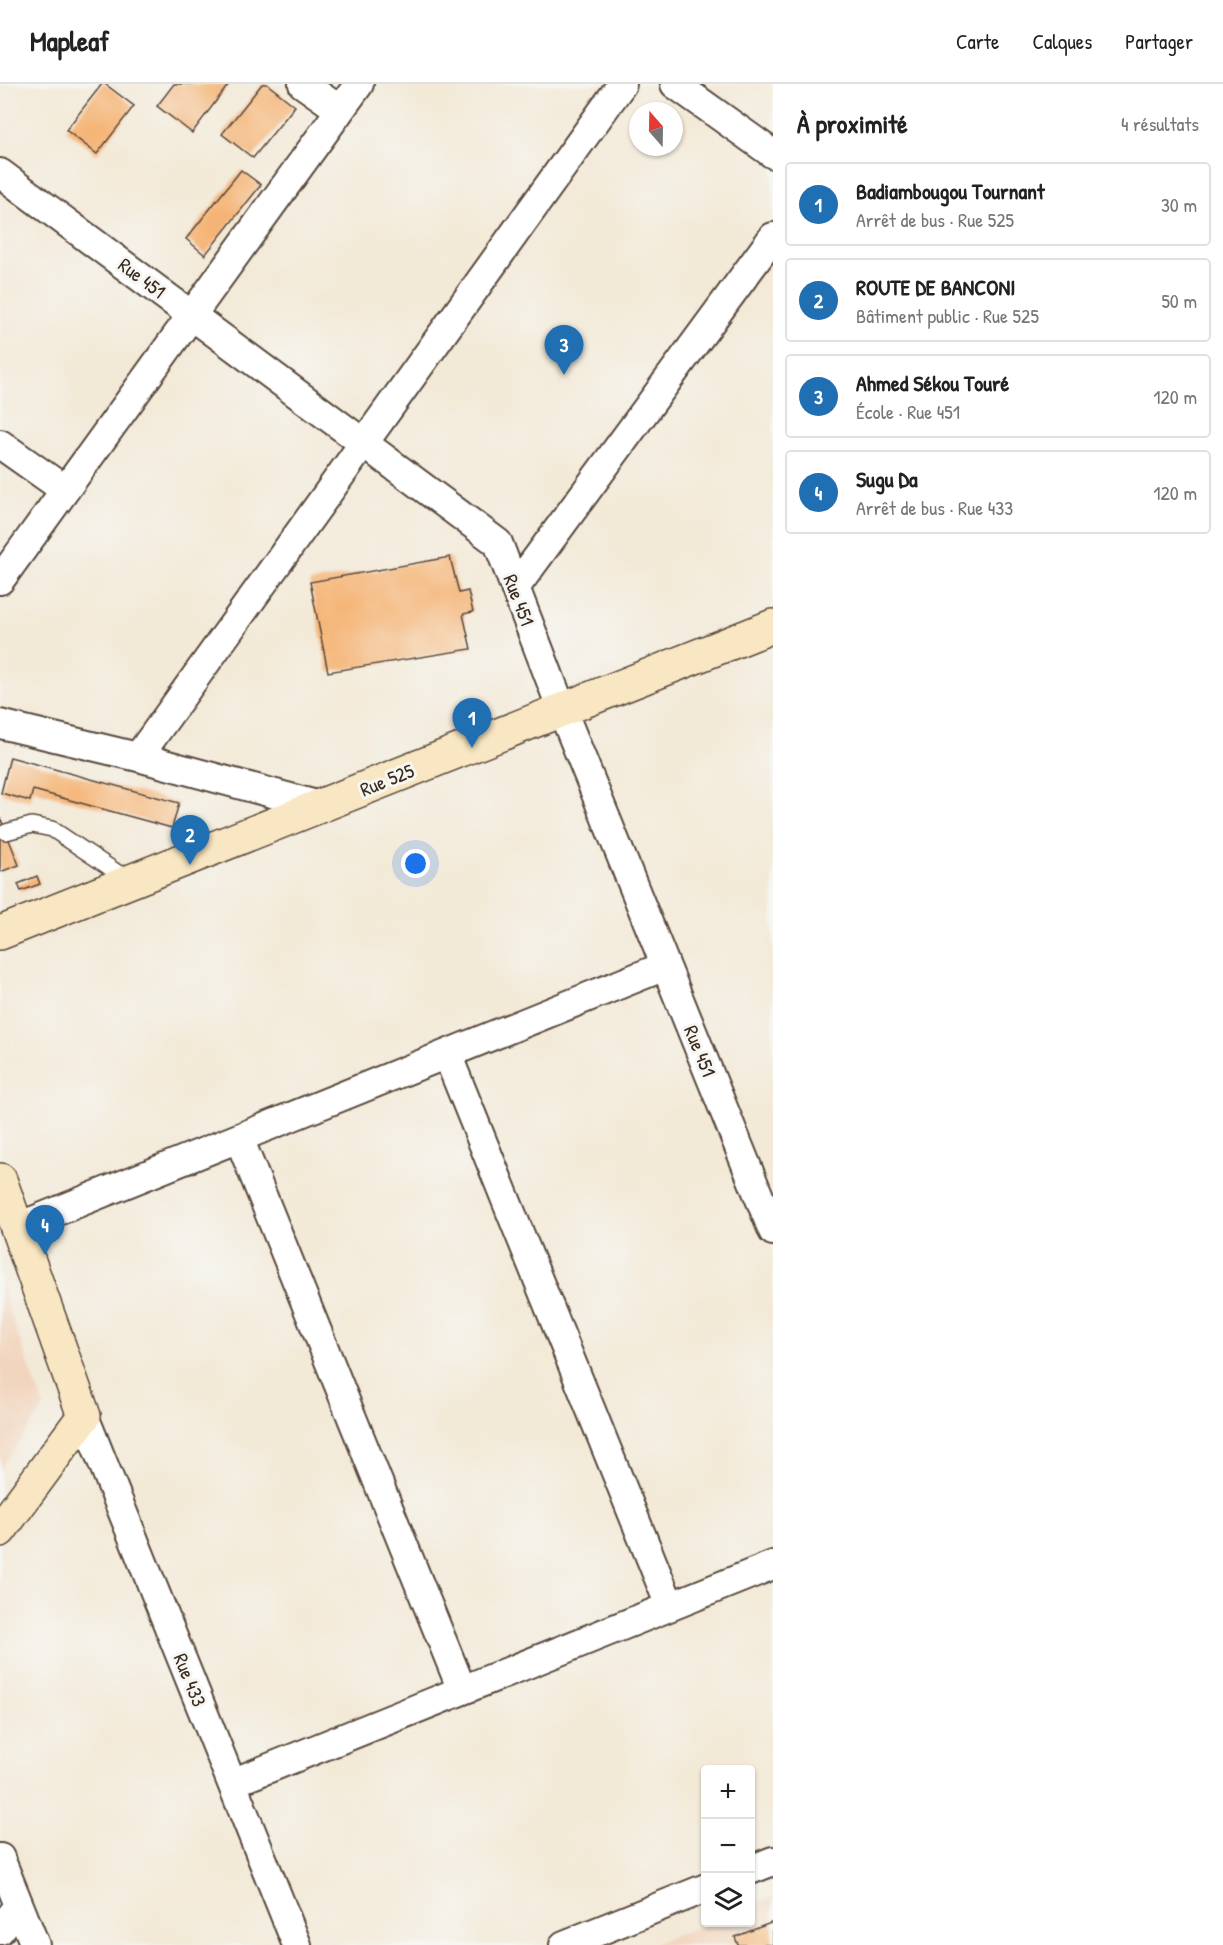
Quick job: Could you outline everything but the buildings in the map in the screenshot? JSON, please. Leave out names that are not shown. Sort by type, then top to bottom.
[{"type":"main road","name":"Rue 525","points":[[0,933],[773,626]]},
{"type":"main road","points":[[0,1180],[84,1416],[0,1530]]},
{"type":"street","points":[[303,84],[340,110]]},
{"type":"street","points":[[0,580],[359,84]]},
{"type":"street","points":[[138,757],[622,84]]},
{"type":"street","points":[[675,84],[773,154]]},
{"type":"street","name":"Rue 451","points":[[0,173],[498,543],[562,710],[773,1231]]},
{"type":"street","points":[[515,588],[773,237]]},
{"type":"street","points":[[2,447],[65,490]]},
{"type":"street","points":[[0,724],[138,757],[320,806]]},
{"type":"street","points":[[18,1227],[665,966]]},
{"type":"street","points":[[447,1054],[670,1606]]},
{"type":"street","points":[[239,1138],[462,1690]]},
{"type":"street","name":"Rue 433","points":[[84,1416],[297,1945]]},
{"type":"street","points":[[232,1783],[773,1564]]},
{"type":"street","points":[[0,1858],[35,1945]]},
{"type":"street","points":[[755,1868],[773,1861]]},
{"type":"street","points":[[564,1945],[701,1890]]},
{"type":"street","points":[[0,1930],[20,1906]]},
{"type":"lane","points":[[6,832],[32,825],[52,830],[130,881]]},
{"type":"shaded area","points":[[0,1285],[44,1407],[0,1469]]},
{"type":"shaded area","points":[[773,1896],[773,1945],[651,1945],[701,1925],[755,1927],[755,1903]]},
{"type":"place","name":"Ahmed Sékou Touré","points":[[564,375]]},
{"type":"place","name":"Badiambougou Tournant","points":[[472,748]]},
{"type":"place","name":"ROUTE DE BANCONI","points":[[190,865]]},
{"type":"place","name":"Sugu Da","points":[[45,1255]]}]
